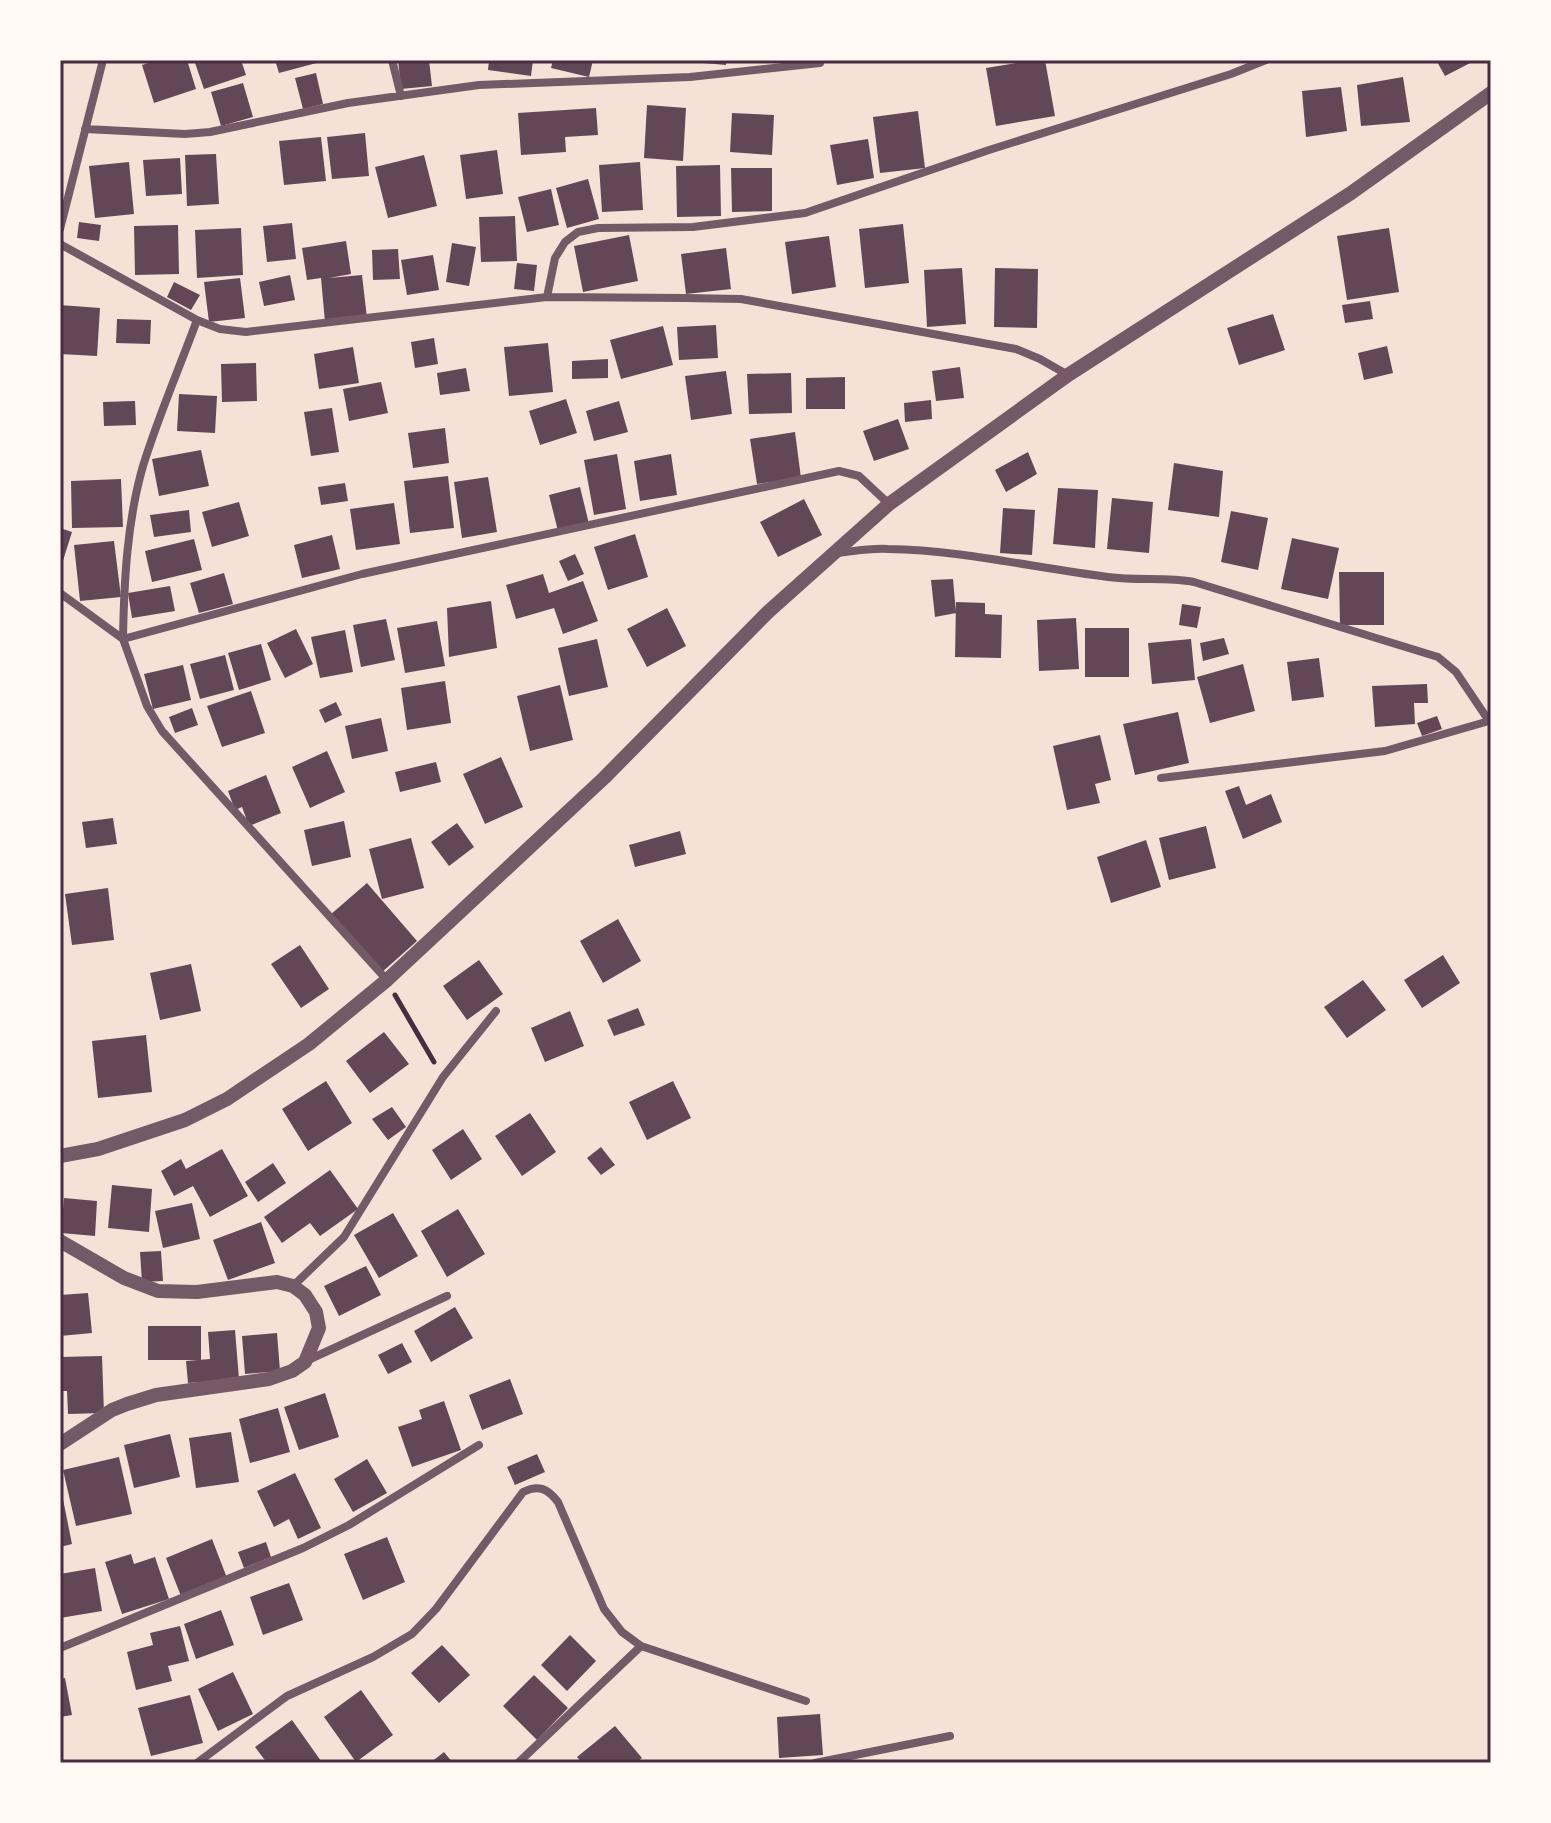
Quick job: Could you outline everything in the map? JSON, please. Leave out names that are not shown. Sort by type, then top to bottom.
[{"type":"street","points":[[60,229],[103,60]]},
{"type":"street","points":[[392,60],[401,96]]},
{"type":"street","points":[[547,297],[555,258],[565,242],[578,232],[598,228],[693,227],[805,213],[1266,60]]},
{"type":"street","points":[[85,129],[185,134],[210,132],[348,103],[479,85],[690,77],[820,63]]},
{"type":"street","points":[[60,1156],[98,1149],[185,1120],[227,1099],[309,1044],[387,980],[604,778],[768,612],[889,504],[1068,375],[1351,193],[1491,93]]},
{"type":"street","points":[[60,244],[197,320],[220,329],[246,332],[547,297],[741,299],[1016,349],[1068,375]]},
{"type":"street","points":[[197,320],[143,467],[124,585],[123,639],[147,706],[162,731],[387,980]]},
{"type":"street","points":[[123,639],[362,574],[839,471],[859,476],[889,504]]},
{"type":"street","points":[[834,553],[887,549],[941,553],[1111,577],[1141,580],[1170,578],[1194,582],[1438,657],[1456,672],[1489,721],[1385,751],[1161,778]]},
{"type":"street","points":[[60,593],[123,639]]},
{"type":"street","points":[[293,1286],[344,1237],[443,1077],[496,1011]]},
{"type":"street","points":[[60,1241],[124,1278],[158,1291],[197,1292],[277,1282],[293,1286],[305,1295],[316,1312],[319,1328],[305,1362]]},
{"type":"street","points":[[60,1444],[112,1410],[127,1404],[156,1395],[269,1379],[292,1371],[305,1362],[447,1296]]},
{"type":"street","points":[[60,1648],[303,1548],[349,1525],[479,1445]]},
{"type":"street","points":[[197,1763],[287,1696],[373,1657],[412,1634],[436,1609],[523,1492],[533,1487],[550,1491],[558,1502],[604,1609],[622,1632],[641,1646],[806,1701]]},
{"type":"street","points":[[518,1763],[641,1646]]},
{"type":"street","points":[[815,1763],[950,1736]]},
{"type":"path","points":[[387,980],[443,1077]]},
{"type":"building","points":[[157,60],[187,60],[196,89],[154,103],[142,65]]},
{"type":"building","points":[[194,60],[241,60],[246,75],[204,89]]},
{"type":"building","points":[[275,60],[323,60],[324,61],[279,73]]},
{"type":"building","points":[[398,60],[429,60],[432,86],[401,89]]},
{"type":"building","points":[[489,60],[533,60],[531,76],[488,70]]},
{"type":"building","points":[[553,60],[593,60],[589,77],[551,68]]},
{"type":"building","points":[[726,60],[726,65],[692,62]]},
{"type":"building","points":[[1045,60],[1055,116],[996,126],[986,68]]},
{"type":"building","points":[[1436,60],[1476,60],[1445,76]]},
{"type":"building","points":[[316,73],[323,104],[303,109],[295,78]]},
{"type":"building","points":[[1403,77],[1410,122],[1361,126],[1357,85]]},
{"type":"building","points":[[243,83],[253,117],[221,126],[211,92]]},
{"type":"building","points":[[1341,87],[1347,131],[1306,137],[1302,91]]},
{"type":"building","points":[[647,105],[686,108],[683,161],[644,158]]},
{"type":"building","points":[[596,108],[598,135],[565,137],[566,152],[521,155],[518,113]]},
{"type":"building","points":[[918,111],[925,168],[880,173],[873,117]]},
{"type":"building","points":[[732,113],[774,115],[772,155],[730,152]]},
{"type":"building","points":[[365,133],[369,176],[332,179],[327,137]]},
{"type":"building","points":[[321,137],[326,181],[284,185],[279,141]]},
{"type":"building","points":[[868,139],[874,178],[837,185],[830,145]]},
{"type":"building","points":[[497,150],[503,194],[466,199],[460,155]]},
{"type":"building","points":[[216,154],[219,204],[187,206],[185,155]]},
{"type":"building","points":[[424,155],[437,206],[388,218],[375,167]]},
{"type":"building","points":[[180,158],[182,194],[146,196],[143,160]]},
{"type":"building","points":[[129,162],[134,214],[95,218],[89,166]]},
{"type":"building","points":[[640,162],[643,210],[602,212],[599,165]]},
{"type":"building","points":[[720,165],[721,216],[677,217],[676,166]]},
{"type":"building","points":[[731,168],[772,168],[772,211],[732,212]]},
{"type":"building","points":[[588,179],[599,219],[567,228],[556,188]]},
{"type":"building","points":[[551,189],[559,225],[527,232],[518,197]]},
{"type":"building","points":[[515,216],[517,261],[481,262],[479,217]]},
{"type":"building","points":[[79,222],[101,225],[99,241],[77,238]]},
{"type":"building","points":[[292,223],[296,259],[267,262],[263,226]]},
{"type":"building","points":[[903,224],[909,283],[865,288],[859,229]]},
{"type":"building","points":[[178,225],[179,274],[135,275],[134,226]]},
{"type":"building","points":[[241,228],[243,275],[197,278],[195,230]]},
{"type":"building","points":[[1389,228],[1399,292],[1347,300],[1337,236]]},
{"type":"building","points":[[629,235],[638,281],[583,292],[574,246]]},
{"type":"building","points":[[829,236],[836,287],[792,294],[785,242]]},
{"type":"building","points":[[346,241],[351,274],[329,278],[362,275],[367,318],[325,322],[321,278],[307,280],[302,248]]},
{"type":"building","points":[[452,243],[476,247],[469,286],[446,282]]},
{"type":"building","points":[[726,248],[731,289],[686,294],[681,254]]},
{"type":"building","points":[[398,249],[400,279],[373,280],[372,250]]},
{"type":"building","points":[[433,255],[439,290],[407,295],[401,260]]},
{"type":"building","points":[[517,263],[537,265],[534,291],[514,289]]},
{"type":"building","points":[[962,268],[966,324],[927,327],[924,270]]},
{"type":"building","points":[[995,268],[1038,269],[1037,328],[994,327]]},
{"type":"building","points":[[290,275],[295,300],[264,306],[259,282]]},
{"type":"building","points":[[240,278],[245,318],[209,322],[204,282]]},
{"type":"building","points":[[174,282],[200,295],[191,310],[167,297]]},
{"type":"building","points":[[1370,301],[1373,319],[1345,323],[1342,305]]},
{"type":"building","points":[[60,305],[100,308],[97,356],[60,354]]},
{"type":"building","points":[[1273,314],[1285,350],[1239,365],[1227,328]]},
{"type":"building","points":[[117,319],[151,320],[150,344],[116,343]]},
{"type":"building","points":[[716,325],[718,358],[679,360],[677,327]]},
{"type":"building","points":[[663,326],[673,365],[621,379],[610,340]]},
{"type":"building","points":[[434,338],[438,364],[415,368],[411,342]]},
{"type":"building","points":[[548,343],[553,392],[509,396],[504,347]]},
{"type":"building","points":[[1387,346],[1393,373],[1364,380],[1358,353]]},
{"type":"building","points":[[353,347],[359,383],[319,389],[314,354]]},
{"type":"building","points":[[608,359],[608,378],[572,379],[572,361]]},
{"type":"building","points":[[256,363],[257,401],[222,402],[221,364]]},
{"type":"building","points":[[960,367],[964,398],[936,401],[932,371]]},
{"type":"building","points":[[466,368],[470,391],[440,395],[437,373]]},
{"type":"building","points":[[726,371],[732,414],[691,420],[685,376]]},
{"type":"building","points":[[791,373],[792,413],[749,414],[747,374]]},
{"type":"building","points":[[845,377],[845,409],[806,409],[806,378]]},
{"type":"building","points":[[381,382],[388,413],[349,421],[343,389]]},
{"type":"building","points":[[179,394],[217,396],[215,433],[177,431]]},
{"type":"building","points":[[566,399],[577,433],[540,445],[529,411]]},
{"type":"building","points":[[931,400],[932,419],[905,422],[904,403]]},
{"type":"building","points":[[135,401],[136,425],[104,426],[103,402]]},
{"type":"building","points":[[619,401],[628,432],[594,441],[586,411]]},
{"type":"building","points":[[332,408],[339,452],[311,456],[304,412]]},
{"type":"building","points":[[898,419],[909,449],[874,461],[863,431]]},
{"type":"building","points":[[445,428],[449,463],[413,468],[408,433]]},
{"type":"building","points":[[795,432],[801,478],[757,484],[750,439]]},
{"type":"building","points":[[201,450],[209,486],[159,496],[152,459]]},
{"type":"building","points":[[1028,452],[1037,474],[1006,492],[995,470]]},
{"type":"building","points":[[617,454],[626,509],[594,515],[584,460]]},
{"type":"building","points":[[671,454],[677,495],[640,501],[634,461]]},
{"type":"building","points":[[1174,463],[1223,471],[1219,517],[1168,510]]},
{"type":"building","points":[[448,476],[454,528],[410,533],[404,481]]},
{"type":"building","points":[[488,477],[497,532],[462,538],[454,482]]},
{"type":"building","points":[[121,479],[123,527],[72,528],[71,481]]},
{"type":"building","points":[[345,483],[348,501],[321,505],[318,487]]},
{"type":"building","points":[[580,487],[589,524],[558,531],[549,495]]},
{"type":"building","points":[[1058,488],[1098,490],[1095,548],[1053,544]]},
{"type":"building","points":[[1112,498],[1153,502],[1149,553],[1107,549]]},
{"type":"building","points":[[804,499],[822,535],[778,557],[760,522]]},
{"type":"building","points":[[239,502],[249,536],[212,547],[202,512]]},
{"type":"building","points":[[394,503],[400,544],[356,550],[350,509]]},
{"type":"building","points":[[1003,508],[1035,510],[1032,555],[1000,553]]},
{"type":"building","points":[[189,510],[191,532],[154,537],[150,515]]},
{"type":"building","points":[[1231,511],[1268,518],[1258,570],[1221,562]]},
{"type":"building","points":[[60,528],[72,532],[61,567],[60,567]]},
{"type":"building","points":[[635,534],[648,577],[608,590],[594,547]]},
{"type":"building","points":[[332,535],[340,569],[302,578],[294,545]]},
{"type":"building","points":[[1292,538],[1339,548],[1328,599],[1281,589]]},
{"type":"building","points":[[194,539],[202,570],[152,582],[145,551]]},
{"type":"building","points":[[114,541],[121,597],[80,601],[74,545]]},
{"type":"building","points":[[575,554],[584,574],[568,581],[559,561]]},
{"type":"building","points":[[1339,572],[1384,572],[1384,625],[1340,625]]},
{"type":"building","points":[[224,573],[233,604],[199,613],[190,583]]},
{"type":"building","points":[[543,574],[549,593],[583,581],[598,621],[563,634],[554,608],[516,619],[506,585]]},
{"type":"building","points":[[953,579],[956,613],[935,617],[931,580]]},
{"type":"building","points":[[170,586],[175,611],[132,618],[128,593]]},
{"type":"building","points":[[491,601],[497,648],[449,657],[447,608]]},
{"type":"building","points":[[956,602],[985,603],[985,614],[1002,615],[1001,658],[955,657]]},
{"type":"building","points":[[1182,604],[1201,607],[1197,628],[1179,625]]},
{"type":"building","points":[[667,608],[686,646],[647,667],[627,629]]},
{"type":"building","points":[[1076,618],[1079,669],[1039,671],[1037,620]]},
{"type":"building","points":[[386,619],[395,660],[361,667],[353,625]]},
{"type":"building","points":[[437,621],[445,666],[405,673],[397,628]]},
{"type":"building","points":[[1085,628],[1129,628],[1129,677],[1085,677]]},
{"type":"building","points":[[296,629],[313,664],[285,678],[267,643]]},
{"type":"building","points":[[345,630],[353,672],[320,678],[311,637]]},
{"type":"building","points":[[1224,638],[1229,654],[1203,661],[1200,643]]},
{"type":"building","points":[[597,639],[608,687],[569,696],[558,648]]},
{"type":"building","points":[[1191,639],[1195,680],[1152,684],[1148,643]]},
{"type":"building","points":[[261,644],[271,680],[239,690],[228,653]]},
{"type":"building","points":[[225,655],[234,690],[200,699],[190,664]]},
{"type":"building","points":[[1319,658],[1324,697],[1292,701],[1287,662]]},
{"type":"building","points":[[1243,664],[1255,711],[1210,723],[1197,677]]},
{"type":"building","points":[[183,665],[191,700],[153,709],[144,674]]},
{"type":"building","points":[[445,681],[451,723],[407,730],[401,688]]},
{"type":"building","points":[[1427,684],[1428,703],[1414,703],[1415,724],[1375,727],[1372,686]]},
{"type":"building","points":[[560,685],[573,740],[530,751],[517,696]]},
{"type":"building","points":[[251,691],[265,733],[222,747],[207,706]]},
{"type":"building","points":[[336,702],[342,715],[325,723],[319,710]]},
{"type":"building","points":[[192,708],[198,725],[175,733],[169,717]]},
{"type":"building","points":[[1178,712],[1189,763],[1135,775],[1123,724]]},
{"type":"building","points":[[1437,716],[1442,729],[1422,736],[1417,723]]},
{"type":"building","points":[[381,718],[388,751],[352,759],[345,726]]},
{"type":"building","points":[[1100,735],[1111,780],[1095,784],[1100,803],[1067,810],[1053,746]]},
{"type":"building","points":[[327,751],[345,792],[310,808],[292,767]]},
{"type":"building","points":[[501,757],[523,807],[485,824],[463,774]]},
{"type":"building","points":[[436,762],[441,782],[400,792],[395,772]]},
{"type":"building","points":[[266,775],[281,813],[249,826],[242,807],[235,810],[228,791]]},
{"type":"building","points":[[1239,786],[1246,805],[1271,794],[1282,822],[1243,839],[1225,791]]},
{"type":"building","points":[[113,818],[117,844],[86,848],[82,822]]},
{"type":"building","points":[[344,821],[351,857],[312,866],[304,830]]},
{"type":"building","points":[[457,823],[474,847],[449,866],[431,842]]},
{"type":"building","points":[[1206,826],[1216,868],[1169,880],[1159,838]]},
{"type":"building","points":[[680,831],[686,854],[635,867],[629,845]]},
{"type":"building","points":[[411,838],[424,888],[382,899],[369,849]]},
{"type":"building","points":[[1146,840],[1161,887],[1111,903],[1097,857]]},
{"type":"building","points":[[367,883],[417,941],[381,973],[330,915]]},
{"type":"building","points":[[108,888],[114,940],[72,945],[65,894]]},
{"type":"building","points":[[618,919],[641,961],[603,983],[580,941]]},
{"type":"building","points":[[300,945],[329,989],[301,1008],[271,964]]},
{"type":"building","points":[[1443,955],[1460,983],[1422,1008],[1404,980]]},
{"type":"building","points":[[479,960],[503,994],[467,1020],[443,986]]},
{"type":"building","points":[[191,964],[201,1011],[160,1020],[150,973]]},
{"type":"building","points":[[1363,980],[1386,1010],[1347,1038],[1324,1007]]},
{"type":"building","points":[[638,1008],[645,1025],[614,1036],[607,1020]]},
{"type":"building","points":[[570,1011],[584,1046],[545,1062],[531,1028]]},
{"type":"building","points":[[384,1032],[409,1064],[370,1093],[346,1061]]},
{"type":"building","points":[[146,1035],[152,1092],[98,1098],[92,1041]]},
{"type":"building","points":[[326,1081],[352,1123],[308,1151],[282,1109]]},
{"type":"building","points":[[673,1081],[691,1118],[647,1140],[629,1102]]},
{"type":"building","points":[[392,1107],[406,1127],[388,1140],[372,1119]]},
{"type":"building","points":[[530,1113],[556,1152],[522,1176],[495,1136]]},
{"type":"building","points":[[463,1129],[482,1159],[451,1180],[432,1150]]},
{"type":"building","points":[[601,1147],[615,1165],[601,1175],[587,1158]]},
{"type":"building","points":[[222,1149],[248,1196],[210,1217],[193,1186],[174,1196],[161,1171],[181,1159],[186,1169]]},
{"type":"building","points":[[273,1163],[286,1183],[258,1202],[245,1182]]},
{"type":"building","points":[[330,1170],[358,1209],[320,1236],[310,1223],[282,1243],[264,1217]]},
{"type":"building","points":[[112,1185],[152,1189],[149,1232],[108,1228]]},
{"type":"building","points":[[64,1198],[97,1201],[95,1236],[61,1233]]},
{"type":"building","points":[[192,1203],[200,1239],[163,1248],[155,1211]]},
{"type":"building","points":[[458,1209],[485,1254],[447,1277],[421,1231]]},
{"type":"building","points":[[393,1213],[418,1256],[379,1278],[354,1235]]},
{"type":"building","points":[[261,1222],[275,1263],[228,1280],[213,1240]]},
{"type":"building","points":[[161,1251],[163,1281],[142,1282],[140,1252]]},
{"type":"building","points":[[366,1266],[381,1295],[339,1316],[324,1286]]},
{"type":"building","points":[[88,1293],[92,1333],[60,1336],[60,1295]]},
{"type":"building","points":[[455,1307],[473,1338],[431,1362],[414,1331]]},
{"type":"building","points":[[148,1326],[201,1326],[201,1360],[148,1360]]},
{"type":"building","points":[[235,1330],[239,1379],[188,1383],[186,1361],[210,1359],[208,1332]]},
{"type":"building","points":[[277,1333],[280,1371],[245,1374],[242,1336]]},
{"type":"building","points":[[402,1343],[412,1362],[388,1374],[378,1355]]},
{"type":"building","points":[[102,1356],[104,1413],[68,1414],[67,1391],[60,1391],[60,1357]]},
{"type":"building","points":[[510,1379],[523,1414],[482,1430],[469,1395]]},
{"type":"building","points":[[325,1393],[339,1437],[299,1450],[284,1407]]},
{"type":"building","points":[[444,1401],[461,1450],[412,1467],[398,1427],[422,1419],[419,1410]]},
{"type":"building","points":[[278,1408],[290,1452],[250,1463],[239,1419]]},
{"type":"building","points":[[231,1432],[239,1482],[196,1488],[189,1438]]},
{"type":"building","points":[[170,1434],[180,1477],[134,1488],[124,1445]]},
{"type":"building","points":[[537,1454],[545,1472],[515,1485],[507,1467]]},
{"type":"building","points":[[119,1457],[132,1514],[76,1526],[63,1470]]},
{"type":"building","points":[[367,1459],[387,1493],[353,1512],[334,1479]]},
{"type":"building","points":[[295,1473],[321,1528],[298,1539],[289,1519],[274,1527],[257,1491]]},
{"type":"building","points":[[60,1499],[63,1499],[72,1544],[60,1547]]},
{"type":"building","points":[[387,1537],[405,1582],[363,1600],[344,1554]]},
{"type":"building","points":[[212,1539],[227,1578],[181,1596],[166,1558]]},
{"type":"building","points":[[266,1542],[271,1557],[244,1568],[238,1552]]},
{"type":"building","points":[[131,1554],[134,1564],[155,1557],[169,1599],[122,1614],[105,1562]]},
{"type":"building","points":[[95,1568],[102,1611],[60,1618],[60,1574]]},
{"type":"building","points":[[289,1583],[303,1620],[263,1635],[250,1597]]},
{"type":"building","points":[[221,1610],[234,1645],[196,1659],[184,1624]]},
{"type":"building","points":[[180,1626],[189,1661],[168,1666],[172,1681],[136,1690],[127,1652],[153,1645],[150,1633]]},
{"type":"building","points":[[570,1635],[596,1661],[567,1691],[541,1665]]},
{"type":"building","points":[[442,1645],[470,1675],[439,1703],[411,1673]]},
{"type":"building","points":[[233,1672],[253,1714],[218,1731],[198,1689]]},
{"type":"building","points":[[534,1675],[568,1708],[537,1740],[503,1706]]},
{"type":"building","points":[[65,1678],[72,1715],[60,1717],[60,1679]]},
{"type":"building","points":[[361,1690],[393,1735],[356,1762],[324,1717]]},
{"type":"building","points":[[190,1695],[203,1743],[151,1756],[138,1708]]},
{"type":"building","points":[[820,1714],[823,1755],[779,1758],[777,1717]]},
{"type":"building","points":[[292,1720],[321,1761],[319,1763],[267,1763],[255,1747]]},
{"type":"building","points":[[615,1726],[642,1758],[636,1763],[582,1763],[577,1757]]},
{"type":"building","points":[[444,1752],[453,1763],[430,1763]]}]
